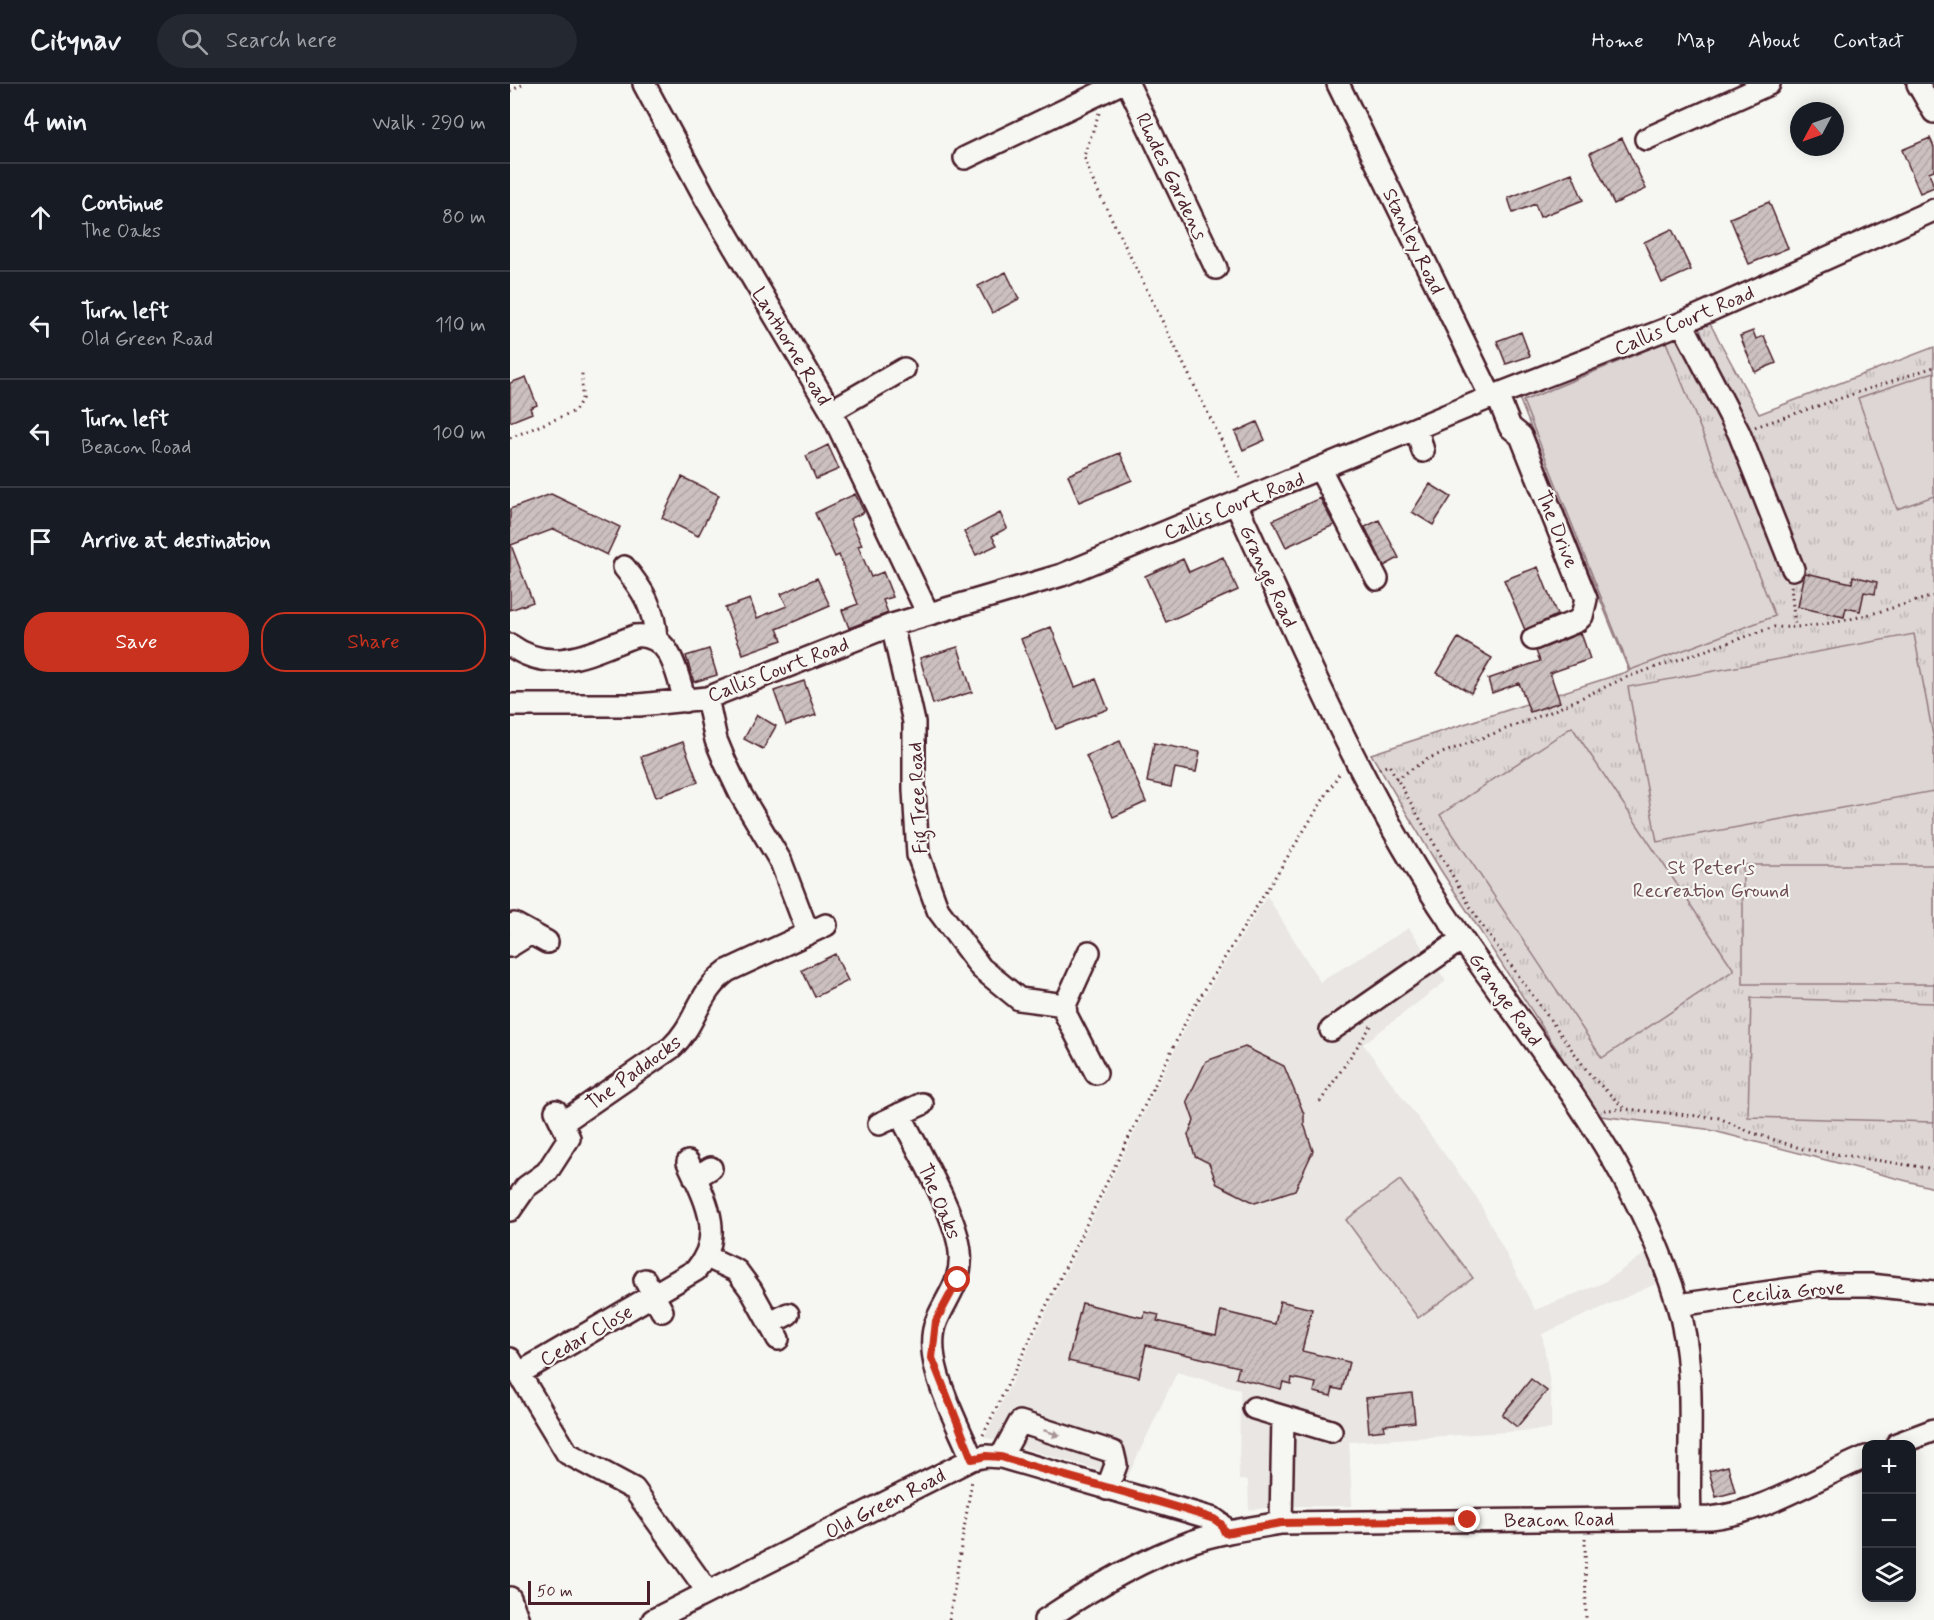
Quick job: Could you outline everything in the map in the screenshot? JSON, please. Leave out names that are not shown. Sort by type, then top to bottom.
[{"type":"street","name":"Lanthorne Road","points":[[644,84],[707,201],[831,411],[928,614]]},
{"type":"street","points":[[1646,139],[1709,118],[1769,84]]},
{"type":"street","points":[[1918,84],[1934,112]]},
{"type":"street","name":"Stanley Road","points":[[1341,85],[1494,396]]},
{"type":"street","points":[[965,158],[1118,86]]},
{"type":"street","name":"Rhodes Gardens","points":[[1118,86],[1216,269]]},
{"type":"street","name":"Callis Court Road","points":[[510,705],[587,707],[707,698],[892,625],[1062,575],[1494,396],[1682,323],[1934,210]]},
{"type":"street","points":[[1682,323],[1739,433],[1793,569]]},
{"type":"street","points":[[831,411],[906,367]]},
{"type":"street","name":"The Drive","points":[[1494,396],[1510,427],[1521,436],[1586,599],[1582,616],[1577,621],[1533,639]]},
{"type":"street","points":[[1417,429],[1424,452]]},
{"type":"street","points":[[1320,469],[1377,579]]},
{"type":"street","name":"Grange Road","points":[[1243,501],[1352,756],[1404,847],[1462,939],[1584,1111],[1647,1223],[1678,1305],[1691,1408],[1690,1517]]},
{"type":"street","points":[[624,567],[641,588],[651,607],[656,640]]},
{"type":"street","name":"Fig Tree Road","points":[[892,625],[914,722],[914,790],[918,855],[938,910],[981,968],[1019,999],[1065,1005]]},
{"type":"street","points":[[510,645],[542,660],[571,661],[635,636],[646,635],[664,646],[673,662],[685,701]]},
{"type":"street","name":"The Paddocks","points":[[510,1210],[526,1187],[548,1172],[562,1124],[685,1036],[703,994],[714,981],[727,971],[817,929],[782,862],[741,795],[726,764],[716,740],[707,698]]},
{"type":"street","points":[[510,946],[530,933]]},
{"type":"street","points":[[1331,1030],[1462,939]]},
{"type":"street","points":[[1088,951],[1065,1005],[1066,1015],[1095,1061]]},
{"type":"street","points":[[879,1124],[922,1104]]},
{"type":"street","name":"The Oaks","points":[[900,1114],[957,1232],[960,1252],[958,1280],[936,1321],[932,1358],[975,1458]]},
{"type":"street","points":[[698,1170],[711,1219],[711,1239],[707,1257],[737,1271],[779,1325]]},
{"type":"street","name":"Cedar Close","points":[[707,1257],[696,1270],[653,1295],[514,1366],[567,1453],[634,1489],[708,1592]]},
{"type":"street","name":"Cecilia Grove","points":[[1678,1305],[1819,1285],[1870,1285],[1934,1292]]},
{"type":"street","points":[[1254,1408],[1331,1431]]},
{"type":"street","points":[[1281,1523],[1282,1417]]},
{"type":"street","points":[[1001,1457],[1020,1422],[1113,1452],[1116,1465],[1107,1489]]},
{"type":"street","points":[[1908,1440],[1934,1430]]},
{"type":"street","name":"Old Green Road","points":[[653,1620],[975,1458],[1001,1457],[1214,1519],[1221,1524],[1225,1533]]},
{"type":"street","name":"Beacon Road","points":[[1045,1620],[1145,1560],[1193,1541],[1225,1533],[1281,1523],[1585,1520],[1734,1515],[1752,1510],[1862,1459]]},
{"type":"street","points":[[510,1598],[518,1620]]},
{"type":"path","points":[[510,91],[525,84]]},
{"type":"path","points":[[1118,86],[1084,156],[1091,177],[1243,501]]},
{"type":"path","points":[[1739,433],[1934,366]]},
{"type":"path","points":[[510,438],[575,411],[582,399],[582,371]]},
{"type":"path","points":[[1793,569],[1790,592],[1795,628]]},
{"type":"path","points":[[1626,1109],[1591,1076],[1478,920],[1396,779],[1429,758],[1548,713],[1627,677],[1774,627],[1795,628],[1835,623],[1934,596]]},
{"type":"path","points":[[949,1620],[975,1458],[983,1435],[1189,1015],[1352,756]]},
{"type":"path","points":[[1320,1102],[1370,1027],[1379,1021]]},
{"type":"path","points":[[1584,1111],[1626,1109],[1719,1118],[1750,1132],[1803,1149],[1934,1169]]},
{"type":"path","points":[[1585,1520],[1586,1620]]},
{"type":"shaded area","points":[[1267,896],[1320,982],[1409,928],[1446,981],[1363,1044],[1477,1198],[1535,1310],[1603,1283],[1646,1253],[1658,1283],[1542,1334],[1551,1391],[1551,1429],[1349,1442],[1352,1506],[1281,1506],[1249,1510],[1248,1480],[1239,1480],[1240,1390],[1177,1372],[1127,1478],[985,1437],[1191,1017]]},
{"type":"green space","name":"St Peter's Recreation Ground","points":[[1707,318],[1759,414],[1934,347],[1934,1188],[1706,1129],[1600,1116],[1440,869],[1371,754],[1629,671],[1519,398]]},
{"type":"green space","points":[[1666,342],[1775,616],[1630,670],[1523,401]]},
{"type":"green space","points":[[1934,372],[1934,496],[1897,509],[1858,398]]},
{"type":"green space","points":[[1914,634],[1934,741],[1934,791],[1657,842],[1628,687]]},
{"type":"green space","points":[[1572,727],[1734,970],[1602,1058],[1440,815]]},
{"type":"green space","points":[[1743,865],[1934,865],[1934,984],[1743,984]]},
{"type":"green space","points":[[1751,998],[1934,1003],[1934,1122],[1748,1117]]},
{"type":"green space","points":[[1400,1180],[1473,1278],[1418,1318],[1346,1220]]},
{"type":"building","points":[[1622,138],[1646,189],[1614,204],[1590,153]]},
{"type":"building","points":[[1930,138],[1934,147],[1934,170],[1929,172],[1934,187],[1920,193],[1902,150]]},
{"type":"building","points":[[1572,173],[1583,200],[1540,217],[1535,204],[1513,213],[1508,198]]},
{"type":"building","points":[[1769,202],[1788,248],[1749,264],[1730,218]]},
{"type":"building","points":[[1672,229],[1691,270],[1662,283],[1644,242]]},
{"type":"building","points":[[1006,272],[1019,299],[992,313],[978,286]]},
{"type":"building","points":[[1753,331],[1756,339],[1764,336],[1776,363],[1755,372],[1740,336]]},
{"type":"building","points":[[1521,332],[1530,356],[1506,364],[1497,341]]},
{"type":"building","points":[[526,377],[537,405],[530,408],[532,413],[510,422],[510,383]]},
{"type":"building","points":[[1257,422],[1265,440],[1243,450],[1235,432]]},
{"type":"building","points":[[828,445],[839,469],[816,479],[806,456]]},
{"type":"building","points":[[1120,453],[1132,480],[1079,502],[1068,475]]},
{"type":"building","points":[[682,477],[719,495],[698,536],[662,518]]},
{"type":"building","points":[[1430,484],[1451,497],[1433,525],[1412,512]]},
{"type":"building","points":[[551,494],[620,527],[607,555],[554,529],[511,545],[533,602],[510,610],[510,509]]},
{"type":"building","points":[[855,494],[864,512],[850,519],[862,545],[858,546],[871,577],[883,572],[893,597],[883,600],[888,613],[849,628],[842,610],[858,604],[839,555],[835,557],[815,513]]},
{"type":"building","points":[[1320,498],[1334,525],[1286,547],[1273,520]]},
{"type":"building","points":[[1000,513],[1007,528],[992,536],[997,545],[976,555],[964,532]]},
{"type":"building","points":[[1379,520],[1399,558],[1384,566],[1365,527]]},
{"type":"building","points":[[1223,557],[1238,590],[1166,622],[1145,576],[1183,559],[1189,572]]},
{"type":"building","points":[[1538,567],[1557,615],[1525,630],[1504,580]]},
{"type":"building","points":[[1805,573],[1852,583],[1853,576],[1877,582],[1875,594],[1864,592],[1860,611],[1846,608],[1844,617],[1798,607]]},
{"type":"building","points":[[817,578],[830,606],[777,629],[782,640],[743,654],[725,608],[750,599],[757,618],[787,606],[781,594]]},
{"type":"building","points":[[1051,627],[1075,687],[1096,679],[1108,709],[1056,729],[1021,639]]},
{"type":"building","points":[[1581,633],[1590,659],[1550,673],[1560,702],[1530,712],[1519,683],[1492,693],[1488,679],[1540,661],[1536,651]]},
{"type":"building","points":[[1458,638],[1492,658],[1471,693],[1437,673]]},
{"type":"building","points":[[958,647],[972,692],[933,704],[920,658]]},
{"type":"building","points":[[709,649],[717,675],[694,682],[686,656]]},
{"type":"building","points":[[804,681],[816,715],[786,725],[774,691]]},
{"type":"building","points":[[757,715],[776,726],[763,749],[744,739]]},
{"type":"building","points":[[1120,741],[1146,802],[1113,817],[1086,756]]},
{"type":"building","points":[[683,742],[698,782],[656,797],[641,757]]},
{"type":"building","points":[[1154,743],[1200,752],[1196,772],[1175,768],[1171,787],[1147,782]]},
{"type":"building","points":[[835,954],[848,981],[815,997],[802,970]]},
{"type":"building","points":[[1245,1047],[1284,1066],[1304,1114],[1304,1124],[1313,1151],[1295,1190],[1255,1203],[1217,1184],[1209,1163],[1195,1156],[1188,1135],[1194,1121],[1187,1101],[1206,1061]]},
{"type":"building","points":[[1280,1301],[1312,1309],[1302,1351],[1349,1362],[1342,1390],[1333,1388],[1331,1396],[1314,1392],[1316,1383],[1292,1378],[1291,1384],[1283,1382],[1281,1389],[1236,1378],[1239,1367],[1146,1345],[1139,1377],[1068,1361],[1082,1303],[1144,1318],[1145,1312],[1159,1315],[1157,1321],[1216,1335],[1221,1311],[1275,1324]]},
{"type":"building","points":[[1531,1379],[1547,1391],[1517,1427],[1502,1415]]},
{"type":"building","points":[[1412,1393],[1415,1422],[1384,1425],[1385,1430],[1369,1432],[1366,1398]]},
{"type":"building","points":[[1728,1466],[1735,1492],[1716,1497],[1709,1471]]},
{"type":"route","points":[[958,1280],[936,1321],[932,1339],[932,1358],[972,1459],[986,1456],[1001,1457],[1107,1489],[1162,1502],[1214,1519],[1221,1524],[1225,1533],[1281,1523],[1468,1520]]}]
